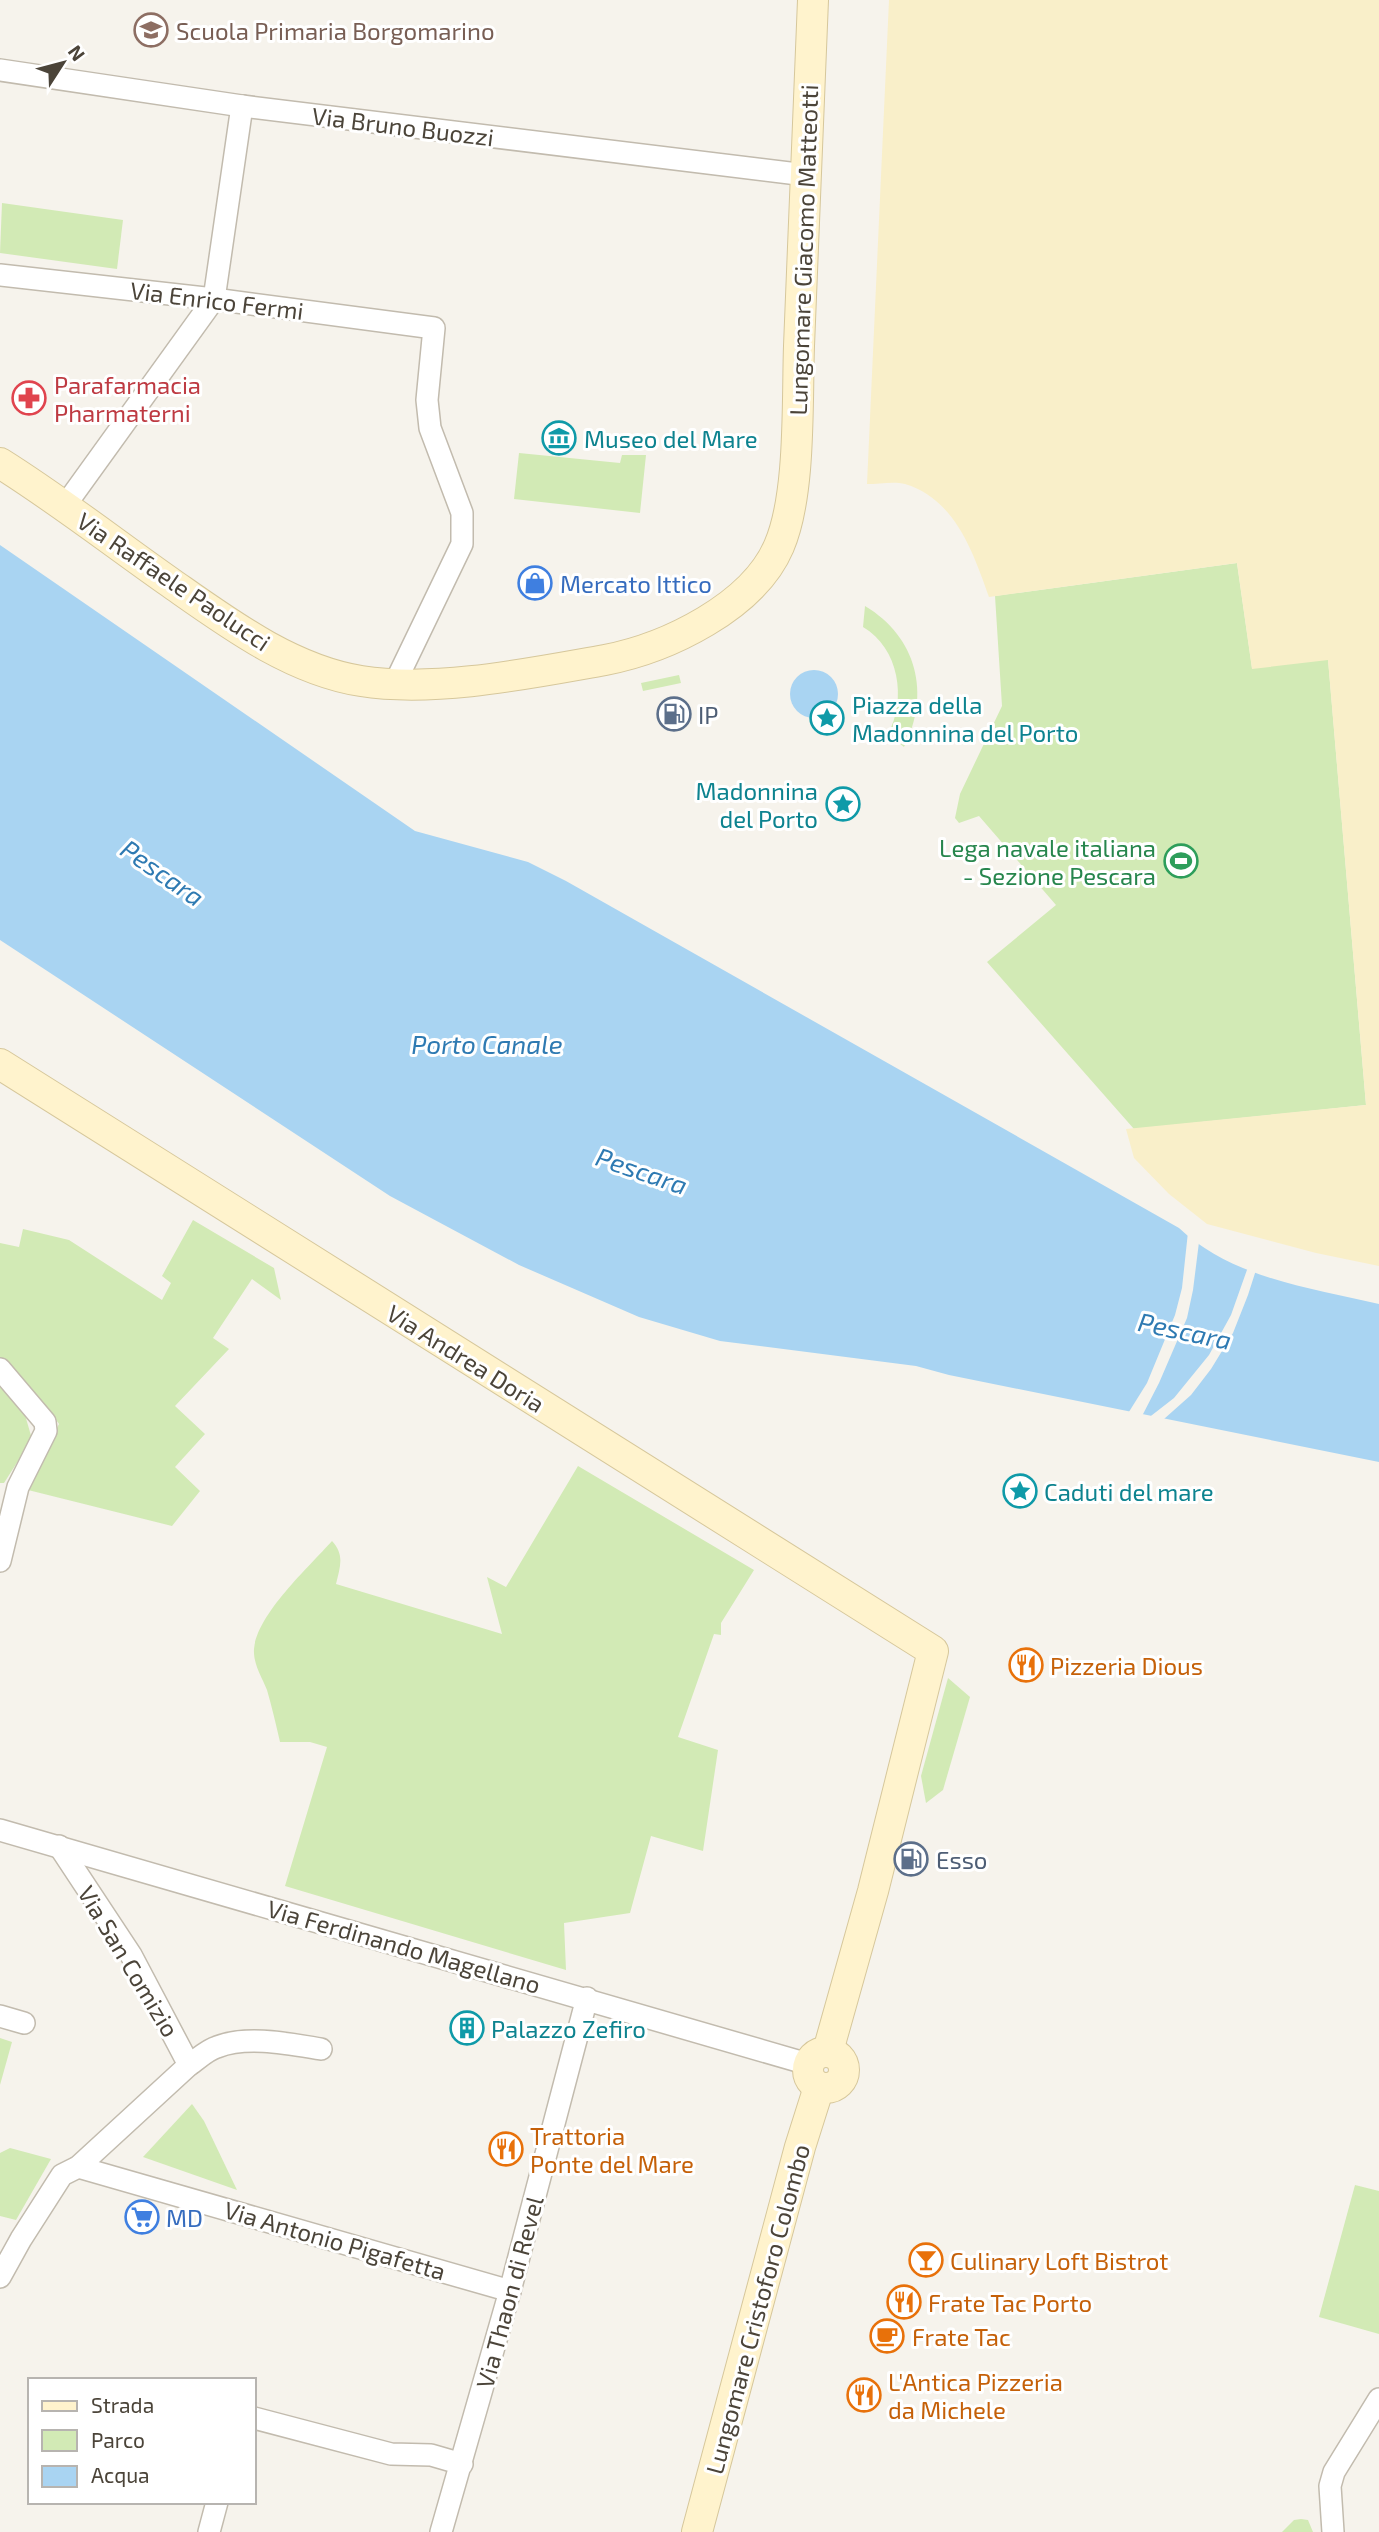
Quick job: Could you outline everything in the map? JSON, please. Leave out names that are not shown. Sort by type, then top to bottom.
[{"type":"street","name":"Lungomare Giacomo Matteotti","points":[[791,500],[796,444],[813,0]]},
{"type":"street","name":"Via Bruno Buozzi","points":[[0,70],[242,106],[806,175]]},
{"type":"street","points":[[64,507],[214,299],[242,106]]},
{"type":"street","name":"Via Enrico Fermi","points":[[0,275],[214,299],[434,328],[427,400],[430,428],[462,513],[462,544],[394,685]]},
{"type":"street","name":"Via Raffaele Paolucci","points":[[2,463],[214,614],[254,639],[292,659],[346,678],[394,685],[475,679],[575,665],[616,658],[673,638],[710,618],[760,579],[779,547],[791,500]]},
{"type":"street","name":"Via Andrea Doria","points":[[0,1065],[933,1651]]},
{"type":"street","points":[[0,1370],[45,1422],[46,1431],[18,1487],[1,1559]]},
{"type":"street","name":"Lungomare Cristoforo Colombo","points":[[698,2532],[800,2147],[818,2067],[873,1891],[933,1651]]},
{"type":"street","name":"Via Ferdinando Magellano","points":[[0,1829],[818,2067]]},
{"type":"street","name":"Via San Comizio","points":[[59,1846],[131,1955],[184,2070]]},
{"type":"street","name":"Via Thaon di Revel","points":[[441,2532],[510,2291],[587,1998]]},
{"type":"street","points":[[0,2017],[24,2023]]},
{"type":"street","points":[[0,2277],[10,2236],[62,2175],[78,2167],[184,2070],[217,2046],[255,2040],[321,2049]]},
{"type":"street","name":"Via Antonio Pigafetta","points":[[78,2167],[510,2291]]},
{"type":"street","points":[[1333,2532],[1330,2486],[1334,2472],[1379,2399]]},
{"type":"street","points":[[256,2419],[391,2454],[431,2455],[462,2464]]},
{"type":"street","points":[[209,2532],[216,2504]]},
{"type":"green space","points":[[2,203],[123,220],[117,269],[0,253]]},
{"type":"green space","points":[[519,453],[620,463],[622,455],[646,455],[640,513],[514,499]]},
{"type":"green space","name":"Lega navale italiana - Sezione Pescara","points":[[1237,563],[1252,668],[1328,659],[1366,1105],[1134,1129],[987,962],[1056,905],[979,816],[959,823],[955,818],[960,794],[1002,706],[995,596]]},
{"type":"green space","points":[[865,606],[897,634],[914,668],[917,707],[904,747],[888,734],[897,705],[896,675],[885,648],[863,627]]},
{"type":"green space","points":[[679,675],[681,683],[643,691],[641,683]]},
{"type":"green space","points":[[193,1220],[274,1268],[281,1300],[252,1279],[213,1338],[229,1349],[175,1406],[205,1434],[175,1467],[200,1491],[172,1526],[24,1489],[59,1424],[0,1358],[0,1243],[19,1247],[23,1229],[69,1240],[162,1300],[171,1283],[162,1276]]},
{"type":"green space","points":[[0,1387],[23,1408],[32,1439],[4,1483],[0,1483]]},
{"type":"green space","points":[[578,1466],[754,1570],[721,1623],[721,1635],[714,1634],[678,1737],[718,1750],[703,1851],[651,1836],[630,1913],[564,1923],[566,1970],[285,1886],[327,1747],[310,1742],[280,1742],[267,1690],[254,1655],[257,1635],[274,1606],[332,1541],[340,1556],[336,1584],[502,1634],[487,1577],[506,1587]]},
{"type":"green space","points":[[948,1678],[970,1697],[943,1790],[926,1803],[921,1776]]},
{"type":"green space","points":[[0,2038],[12,2042],[0,2085]]},
{"type":"green space","points":[[192,2104],[204,2121],[237,2190],[143,2157]]},
{"type":"green space","points":[[10,2148],[51,2159],[16,2220],[0,2216],[0,2153]]},
{"type":"green space","points":[[1355,2185],[1379,2191],[1379,2334],[1319,2317]]},
{"type":"green space","points":[[1294,2520],[1308,2520],[1313,2532],[1282,2532]]},
{"type":"sand","points":[[889,0],[1379,0],[1379,1266],[1316,1253],[1207,1224],[1169,1194],[1134,1158],[1126,1129],[1366,1105],[1328,660],[1252,669],[1237,563],[989,597],[969,545],[949,514],[937,502],[922,491],[905,484],[867,484]]},
{"type":"water","name":"Porto Canale","points":[[0,545],[415,831],[528,862],[566,881],[1179,1228],[1223,1259],[1273,1279],[1379,1304],[1379,1462],[949,1375],[916,1366],[720,1341],[639,1317],[519,1265],[390,1196],[0,940]]},
{"type":"water","points":[[814,670],[831,677],[838,694],[831,711],[814,718],[797,711],[790,694],[797,677]]},
{"type":"pier","points":[[1188,1232],[1199,1242],[1187,1318],[1141,1418],[1127,1415],[1147,1383],[1175,1315],[1182,1288]]},
{"type":"pier","points":[[1248,1267],[1256,1270],[1248,1295],[1233,1333],[1211,1369],[1191,1395],[1164,1419],[1160,1422],[1147,1419],[1174,1398],[1209,1355],[1231,1315]]},
{"type":"place","name":"Scuola Primaria Borgomarino","points":[[151,30]]},
{"type":"place","name":"Parafarmacia Pharmaterni","points":[[29,398]]},
{"type":"place","name":"Museo del Mare","points":[[559,438]]},
{"type":"place","name":"Mercato Ittico","points":[[535,583]]},
{"type":"place","name":"IP","points":[[674,714]]},
{"type":"place","name":"Piazza della Madonnina del Porto","points":[[827,718]]},
{"type":"place","name":"Madonnina del Porto","points":[[843,804]]},
{"type":"place","name":"Lega navale italiana - Sezione Pescara","points":[[1181,861]]},
{"type":"place","name":"Caduti del mare","points":[[1020,1491]]},
{"type":"place","name":"Pizzeria Dious","points":[[1026,1665]]},
{"type":"place","name":"Esso","points":[[911,1859]]},
{"type":"place","name":"Palazzo Zefiro","points":[[467,2028]]},
{"type":"place","name":"Trattoria Ponte del Mare","points":[[506,2149]]},
{"type":"place","name":"MD","points":[[142,2217]]},
{"type":"place","name":"Culinary Loft Bistrot","points":[[926,2260]]},
{"type":"place","name":"Frate Tac Porto","points":[[904,2302]]},
{"type":"place","name":"Frate Tac","points":[[887,2336]]},
{"type":"place","name":"L'Antica Pizzeria da Michele","points":[[864,2395]]},
{"type":"water label","name":"Pescara","points":[[163,872]]},
{"type":"water label","name":"Pescara","points":[[642,1170]]},
{"type":"water label","name":"Pescara","points":[[1185,1330]]}]
